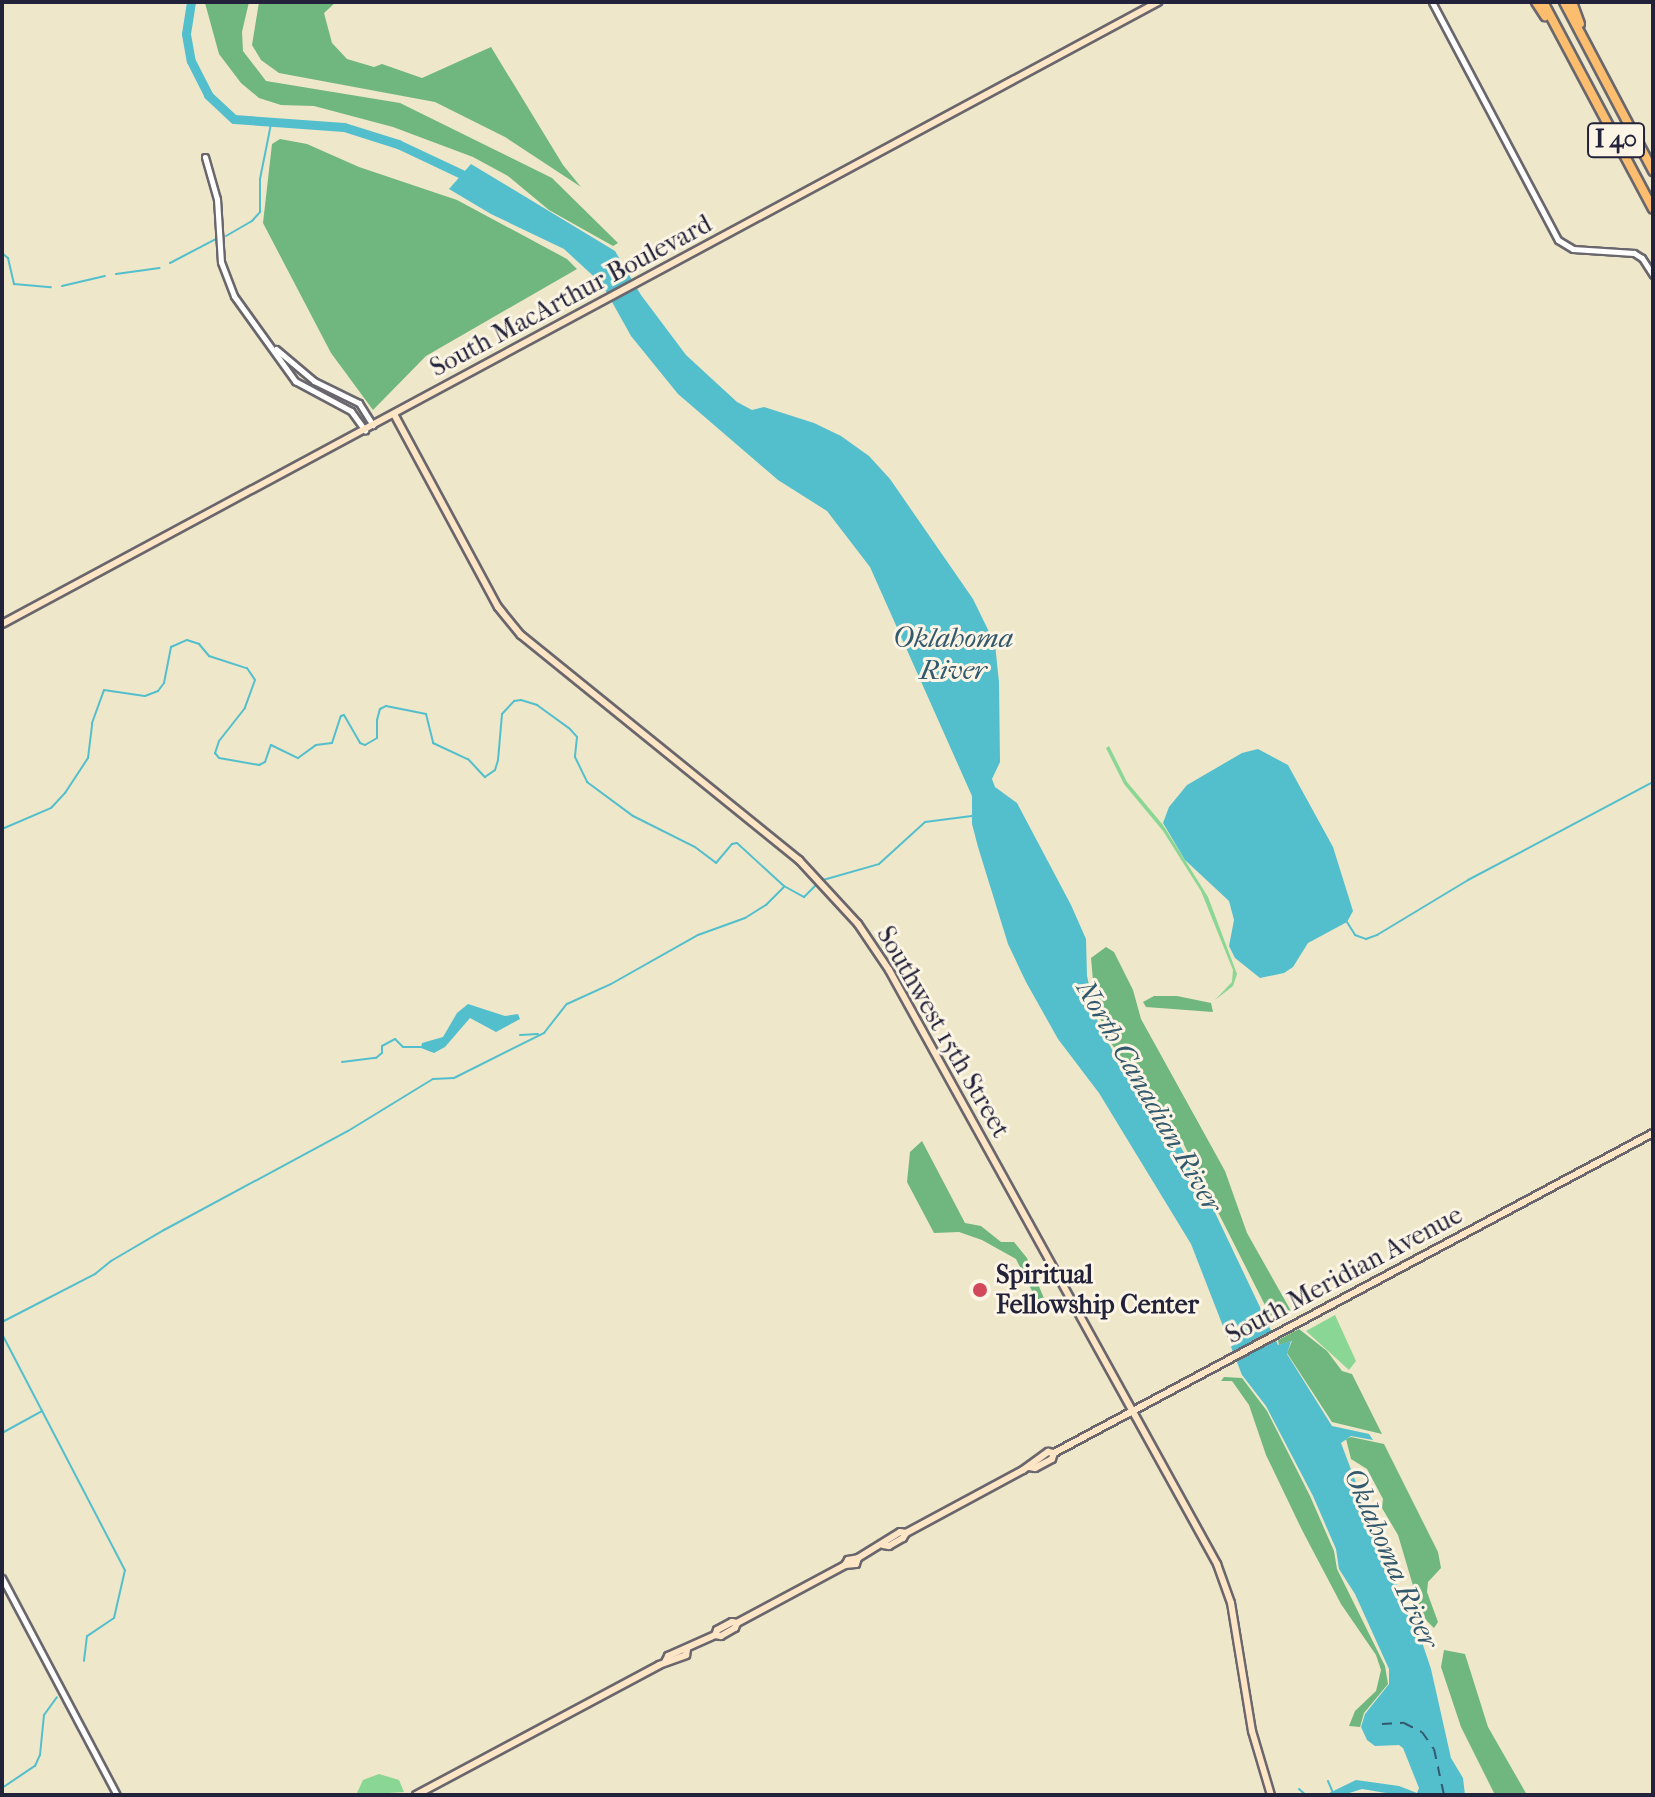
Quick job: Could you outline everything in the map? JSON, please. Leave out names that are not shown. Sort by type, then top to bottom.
[{"type":"highway","points":[[1536,2],[1579,71]]},
{"type":"highway","name":"I 40","points":[[1543,2],[1653,209]]},
{"type":"highway","name":"I 40","points":[[1564,2],[1653,171]]},
{"type":"highway","points":[[1572,2],[1588,48]]},
{"type":"main road","name":"South MacArthur Boulevard","points":[[2,624],[653,277],[1158,2]]},
{"type":"main road","name":"Southwest 15th Street","points":[[394,414],[498,607],[521,635],[799,860],[843,906],[889,970],[1226,1585],[1255,1742],[1271,1795]]},
{"type":"main road","name":"South Meridian Avenue","points":[[416,1795],[665,1662],[668,1656],[682,1648],[687,1650],[715,1635],[717,1630],[732,1622],[737,1623],[845,1565],[848,1560],[883,1545],[893,1535],[906,1533],[1029,1467],[1048,1452],[1054,1453],[1653,1133]]},
{"type":"street","points":[[1432,2],[1558,240],[1573,249],[1634,253],[1642,258],[1653,275]]},
{"type":"street","points":[[205,157],[215,188],[221,262],[226,282],[295,381],[351,411],[365,430]]},
{"type":"street","points":[[275,349],[314,381],[359,403],[373,425]]},
{"type":"street","points":[[331,400],[336,390]]},
{"type":"street","points":[[2,1578],[117,1795]]},
{"type":"green space","points":[[249,2],[242,32],[243,51],[266,81],[400,103],[552,178],[618,243],[613,246],[549,210],[508,176],[473,157],[393,127],[314,106],[281,105],[259,98],[241,83],[219,54],[205,3]]},
{"type":"green space","points":[[259,2],[336,2],[324,13],[332,43],[347,59],[374,67],[382,64],[422,78],[491,47],[563,165],[581,187],[505,137],[435,102],[279,73],[261,60],[252,45]]},
{"type":"green space","points":[[280,139],[307,144],[359,167],[457,200],[567,259],[577,269],[426,356],[373,410],[331,353],[263,223],[272,144]]},
{"type":"green space","points":[[1109,746],[1127,782],[1163,825],[1208,897],[1237,974],[1233,986],[1215,1000],[1232,982],[1233,970],[1201,891],[1163,831],[1124,784],[1106,748]]},
{"type":"green space","points":[[1106,947],[1114,952],[1133,990],[1141,1019],[1225,1171],[1247,1233],[1291,1311],[1273,1321],[1175,1127],[1107,1038],[1095,1003],[1091,958]]},
{"type":"green space","points":[[1154,996],[1177,996],[1211,1003],[1213,1012],[1146,1007],[1143,1002]]},
{"type":"green space","points":[[922,1141],[965,1223],[981,1226],[1001,1242],[1014,1242],[1027,1258],[1046,1303],[1033,1309],[1034,1295],[1016,1259],[982,1240],[959,1232],[934,1233],[907,1182],[910,1152]]},
{"type":"green space","points":[[1335,1315],[1356,1361],[1349,1370],[1306,1331]]},
{"type":"green space","points":[[1299,1329],[1327,1351],[1342,1371],[1352,1374],[1382,1434],[1332,1422],[1287,1353],[1292,1341],[1279,1345],[1278,1340]]},
{"type":"green space","points":[[1224,1377],[1242,1378],[1267,1411],[1310,1496],[1334,1551],[1337,1569],[1385,1666],[1388,1684],[1364,1713],[1360,1727],[1349,1726],[1355,1711],[1376,1691],[1381,1670],[1376,1655],[1341,1604],[1302,1530],[1266,1455],[1249,1405],[1232,1381],[1221,1381]]},
{"type":"green space","points":[[1351,1437],[1384,1444],[1438,1552],[1441,1568],[1428,1582],[1427,1592],[1438,1622],[1434,1628],[1422,1616],[1398,1535],[1382,1508],[1383,1499],[1367,1469],[1351,1459],[1346,1439]]},
{"type":"green space","points":[[1444,1650],[1465,1654],[1488,1727],[1527,1795],[1495,1795],[1461,1727],[1441,1667]]},
{"type":"green space","points":[[379,1774],[399,1780],[404,1792],[356,1795],[363,1780]]},
{"type":"water","name":"Oklahoma River","points":[[471,164],[615,251],[641,295],[686,355],[737,402],[752,410],[764,407],[814,423],[841,436],[869,456],[890,479],[973,599],[995,644],[1000,762],[992,779],[995,787],[1017,803],[1086,939],[1087,976],[1099,1027],[1117,1058],[1170,1128],[1200,1181],[1278,1345],[1291,1341],[1287,1354],[1332,1426],[1369,1434],[1373,1440],[1351,1436],[1341,1443],[1388,1567],[1416,1624],[1431,1669],[1451,1758],[1463,1778],[1465,1795],[1398,1795],[1362,1789],[1343,1795],[1325,1795],[1356,1780],[1399,1786],[1417,1793],[1419,1788],[1403,1748],[1399,1745],[1375,1746],[1367,1740],[1361,1727],[1365,1714],[1389,1684],[1389,1669],[1355,1594],[1339,1569],[1336,1549],[1313,1496],[1266,1406],[1242,1375],[1191,1244],[1099,1093],[1058,1039],[1008,944],[972,824],[972,796],[870,567],[827,511],[778,480],[678,394],[631,336],[602,284],[564,249],[491,214],[449,189]]},
{"type":"water","points":[[1258,749],[1288,765],[1333,847],[1353,911],[1347,922],[1308,943],[1293,967],[1284,973],[1260,978],[1235,958],[1229,946],[1234,920],[1229,901],[1185,860],[1163,823],[1169,807],[1187,785],[1242,753]]},
{"type":"water","points":[[468,1004],[505,1016],[518,1014],[520,1019],[496,1032],[470,1018],[445,1047],[434,1053],[421,1048],[422,1043],[443,1037],[457,1013]]},
{"type":"waterway","name":"North Canadian River","points":[[191,2],[186,34],[191,61],[208,95],[234,119],[344,127],[398,144],[470,178]]},
{"type":"waterway","points":[[226,236],[252,221],[260,212],[260,179],[271,124]]},
{"type":"waterway","points":[[170,263],[216,239]]},
{"type":"waterway","points":[[2,253],[8,258],[14,284],[51,287]]},
{"type":"waterway","points":[[116,274],[160,268]]},
{"type":"waterway","points":[[62,286],[105,276]]},
{"type":"waterway","points":[[2,829],[51,808],[65,793],[88,758],[92,723],[104,690],[145,696],[158,691],[164,683],[171,647],[187,640],[199,644],[209,656],[247,668],[255,680],[245,708],[219,741],[215,753],[219,758],[259,765],[265,762],[271,745],[298,758],[316,745],[332,743],[344,715],[360,743],[365,745],[377,738],[380,709],[386,706],[426,714],[433,743],[468,759],[485,777],[495,770],[498,760],[502,714],[514,701],[521,700],[537,705],[569,728],[577,737],[575,757],[587,782],[633,816],[695,847],[716,863],[732,844],[737,843],[784,886],[804,897],[817,884]]},
{"type":"waterway","points":[[1347,922],[1355,935],[1366,939],[1377,935],[1468,880],[1653,782]]},
{"type":"waterway","points":[[823,880],[879,864],[925,822],[972,816]]},
{"type":"waterway","points":[[2,1322],[95,1274],[164,1230],[348,1131],[433,1079],[454,1078],[544,1033],[567,1004],[611,984],[698,935],[745,918],[766,905],[784,887]]},
{"type":"waterway","points":[[520,1035],[538,1034]]},
{"type":"waterway","points":[[342,1062],[376,1058],[382,1053],[382,1046],[395,1039],[403,1047],[421,1047]]},
{"type":"waterway","points":[[2,1334],[125,1570],[114,1618],[87,1636],[84,1661]]},
{"type":"waterway","points":[[2,1433],[42,1411]]},
{"type":"waterway","points":[[2,1788],[35,1766],[40,1755],[44,1715],[57,1697]]},
{"type":"waterway","points":[[1328,1781],[1334,1795]]},
{"type":"waterway","points":[[1299,1789],[1306,1795]]},
{"type":"ferry route","points":[[1382,1724],[1404,1723],[1422,1732],[1434,1749],[1444,1795]]},
{"type":"place","name":"Spiritual Fellowship Center","points":[[980,1290]]}]
